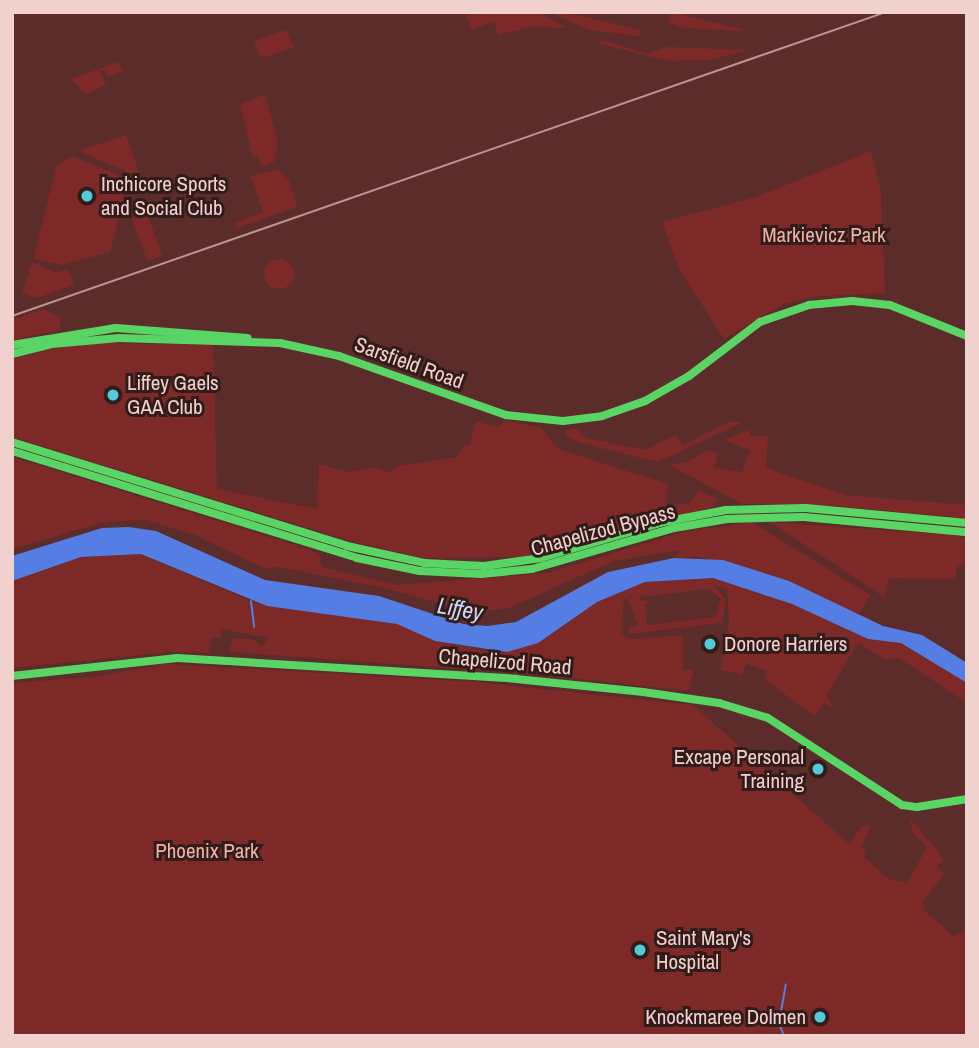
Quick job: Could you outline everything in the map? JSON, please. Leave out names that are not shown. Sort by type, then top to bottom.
[{"type":"main road","name":"Sarsfield Road","points":[[86,335],[138,328],[218,333],[325,351],[486,409],[550,421],[595,417],[645,401],[689,376],[760,322],[809,305],[849,301],[890,305],[967,335]]},
{"type":"main road","points":[[12,345],[86,335]]},
{"type":"main road","points":[[12,354],[86,335]]},
{"type":"main road","name":"Chapelizod Bypass","points":[[12,442],[347,546],[425,563],[484,566],[541,558],[663,522],[727,515],[769,512],[967,523]]},
{"type":"main road","name":"Chapelizod Bypass","points":[[12,451],[356,558],[420,571],[481,574],[532,569],[727,515]]},
{"type":"main road","name":"Chapelizod Bypass","points":[[769,512],[967,532]]},
{"type":"main road","name":"Chapelizod Road","points":[[12,676],[177,658],[489,677],[649,693],[719,703],[768,718],[902,805],[918,807],[967,799]]},
{"type":"green space","points":[[465,12],[539,12],[567,28],[531,27],[498,35],[494,22],[471,30]]},
{"type":"green space","points":[[565,12],[640,30],[640,36],[589,30],[551,13]]},
{"type":"green space","points":[[671,12],[742,31],[685,28],[668,22]]},
{"type":"green space","points":[[287,30],[293,48],[265,57],[259,55],[254,41]]},
{"type":"green space","points":[[604,40],[647,54],[667,47],[750,50],[710,60],[668,61],[596,43]]},
{"type":"green space","points":[[119,62],[123,71],[108,77],[105,70],[99,71],[106,85],[86,94],[70,79]]},
{"type":"green space","points":[[265,94],[278,142],[274,162],[261,166],[258,155],[253,158],[240,105]]},
{"type":"green space","points":[[126,135],[141,178],[81,152],[83,149]]},
{"type":"green space","name":"Markievicz Park","points":[[871,151],[881,193],[885,293],[819,296],[784,304],[724,339],[680,271],[662,222],[756,197]]},
{"type":"green space","name":"Inchicore Sports and Social Club","points":[[73,156],[128,179],[110,252],[61,265],[34,259],[57,165]]},
{"type":"green space","points":[[278,169],[289,181],[297,207],[236,228],[234,223],[263,212],[251,176]]},
{"type":"green space","points":[[147,213],[162,255],[147,261],[132,218]]},
{"type":"green space","points":[[279,259],[290,263],[294,274],[290,285],[279,289],[268,285],[264,274],[268,263]]},
{"type":"green space","points":[[32,262],[56,273],[68,269],[74,285],[37,298],[22,292]]},
{"type":"green space","points":[[44,309],[61,318],[60,330],[12,340],[12,320]]},
{"type":"green space","points":[[71,344],[213,345],[217,489],[317,509],[319,464],[348,472],[374,467],[391,473],[398,466],[457,457],[465,445],[469,446],[476,421],[497,427],[505,421],[540,427],[558,449],[668,484],[666,506],[690,503],[698,490],[718,499],[713,507],[528,557],[424,558],[361,544],[12,437],[12,359]]},
{"type":"green space","points":[[728,422],[743,422],[658,462],[585,444],[567,437],[565,430],[577,428],[586,438],[645,450],[675,435],[683,445]]},
{"type":"green space","points":[[750,430],[750,436],[768,436],[766,468],[846,495],[967,505],[967,518],[823,505],[742,504],[669,465],[686,462],[708,450],[718,453],[714,468],[742,472],[750,450],[723,440]]},
{"type":"green space","points":[[12,457],[311,550],[319,554],[322,567],[396,585],[548,573],[682,532],[752,522],[870,595],[859,614],[758,571],[700,557],[674,558],[681,550],[614,561],[509,608],[473,612],[384,588],[278,567],[266,569],[195,535],[146,520],[105,522],[12,549]]},
{"type":"green space","points":[[770,522],[954,535],[967,539],[967,562],[957,567],[955,579],[889,578],[884,597]]},
{"type":"green space","points":[[140,554],[251,601],[397,624],[435,641],[493,652],[507,652],[551,633],[597,602],[645,582],[713,578],[792,604],[868,639],[901,643],[922,652],[967,683],[967,703],[899,658],[887,660],[858,643],[827,695],[834,709],[824,703],[815,716],[765,680],[767,671],[746,664],[742,675],[721,670],[729,619],[727,590],[713,585],[726,600],[722,623],[629,634],[629,627],[638,626],[628,599],[638,593],[624,599],[621,633],[631,639],[683,635],[683,671],[694,669],[688,691],[543,675],[229,652],[233,638],[252,639],[262,647],[268,638],[222,629],[221,637],[210,639],[210,653],[171,652],[12,668],[12,581],[81,557]],"holes":[[[709,589],[721,599],[715,617],[647,625],[645,604],[652,601],[639,600],[641,597]]]},
{"type":"green space","name":"Phoenix Park","points":[[166,664],[476,682],[693,705],[849,844],[862,826],[871,825],[861,847],[866,851],[863,856],[889,879],[907,883],[927,847],[913,833],[909,818],[937,850],[943,860],[937,866],[944,874],[924,900],[923,909],[953,936],[967,931],[967,1036],[12,1036],[12,683],[90,677]]},
{"type":"water","points":[[129,527],[156,531],[265,580],[379,596],[463,624],[488,626],[516,622],[608,572],[674,558],[723,560],[789,581],[883,626],[922,635],[967,663],[967,683],[901,643],[868,639],[792,604],[713,578],[645,582],[597,602],[538,643],[507,652],[435,641],[397,624],[267,606],[141,554],[81,557],[12,581],[12,556],[102,528]]},
{"type":"waterway","points":[[251,601],[254,627]]},
{"type":"waterway","points":[[784,1036],[779,1023],[786,985]]},
{"type":"railway","points":[[12,316],[886,12]]},
{"type":"place","name":"Inchicore Sports and Social Club","points":[[87,196]]},
{"type":"place","name":"Liffey Gaels GAA Club","points":[[113,395]]},
{"type":"place","name":"Donore Harriers","points":[[710,644]]},
{"type":"place","name":"Excape Personal Training","points":[[818,769]]},
{"type":"place","name":"Saint Mary's Hospital","points":[[640,950]]},
{"type":"place","name":"Knockmaree Dolmen","points":[[820,1017]]},
{"type":"water label","name":"Liffey","points":[[460,609]]}]
